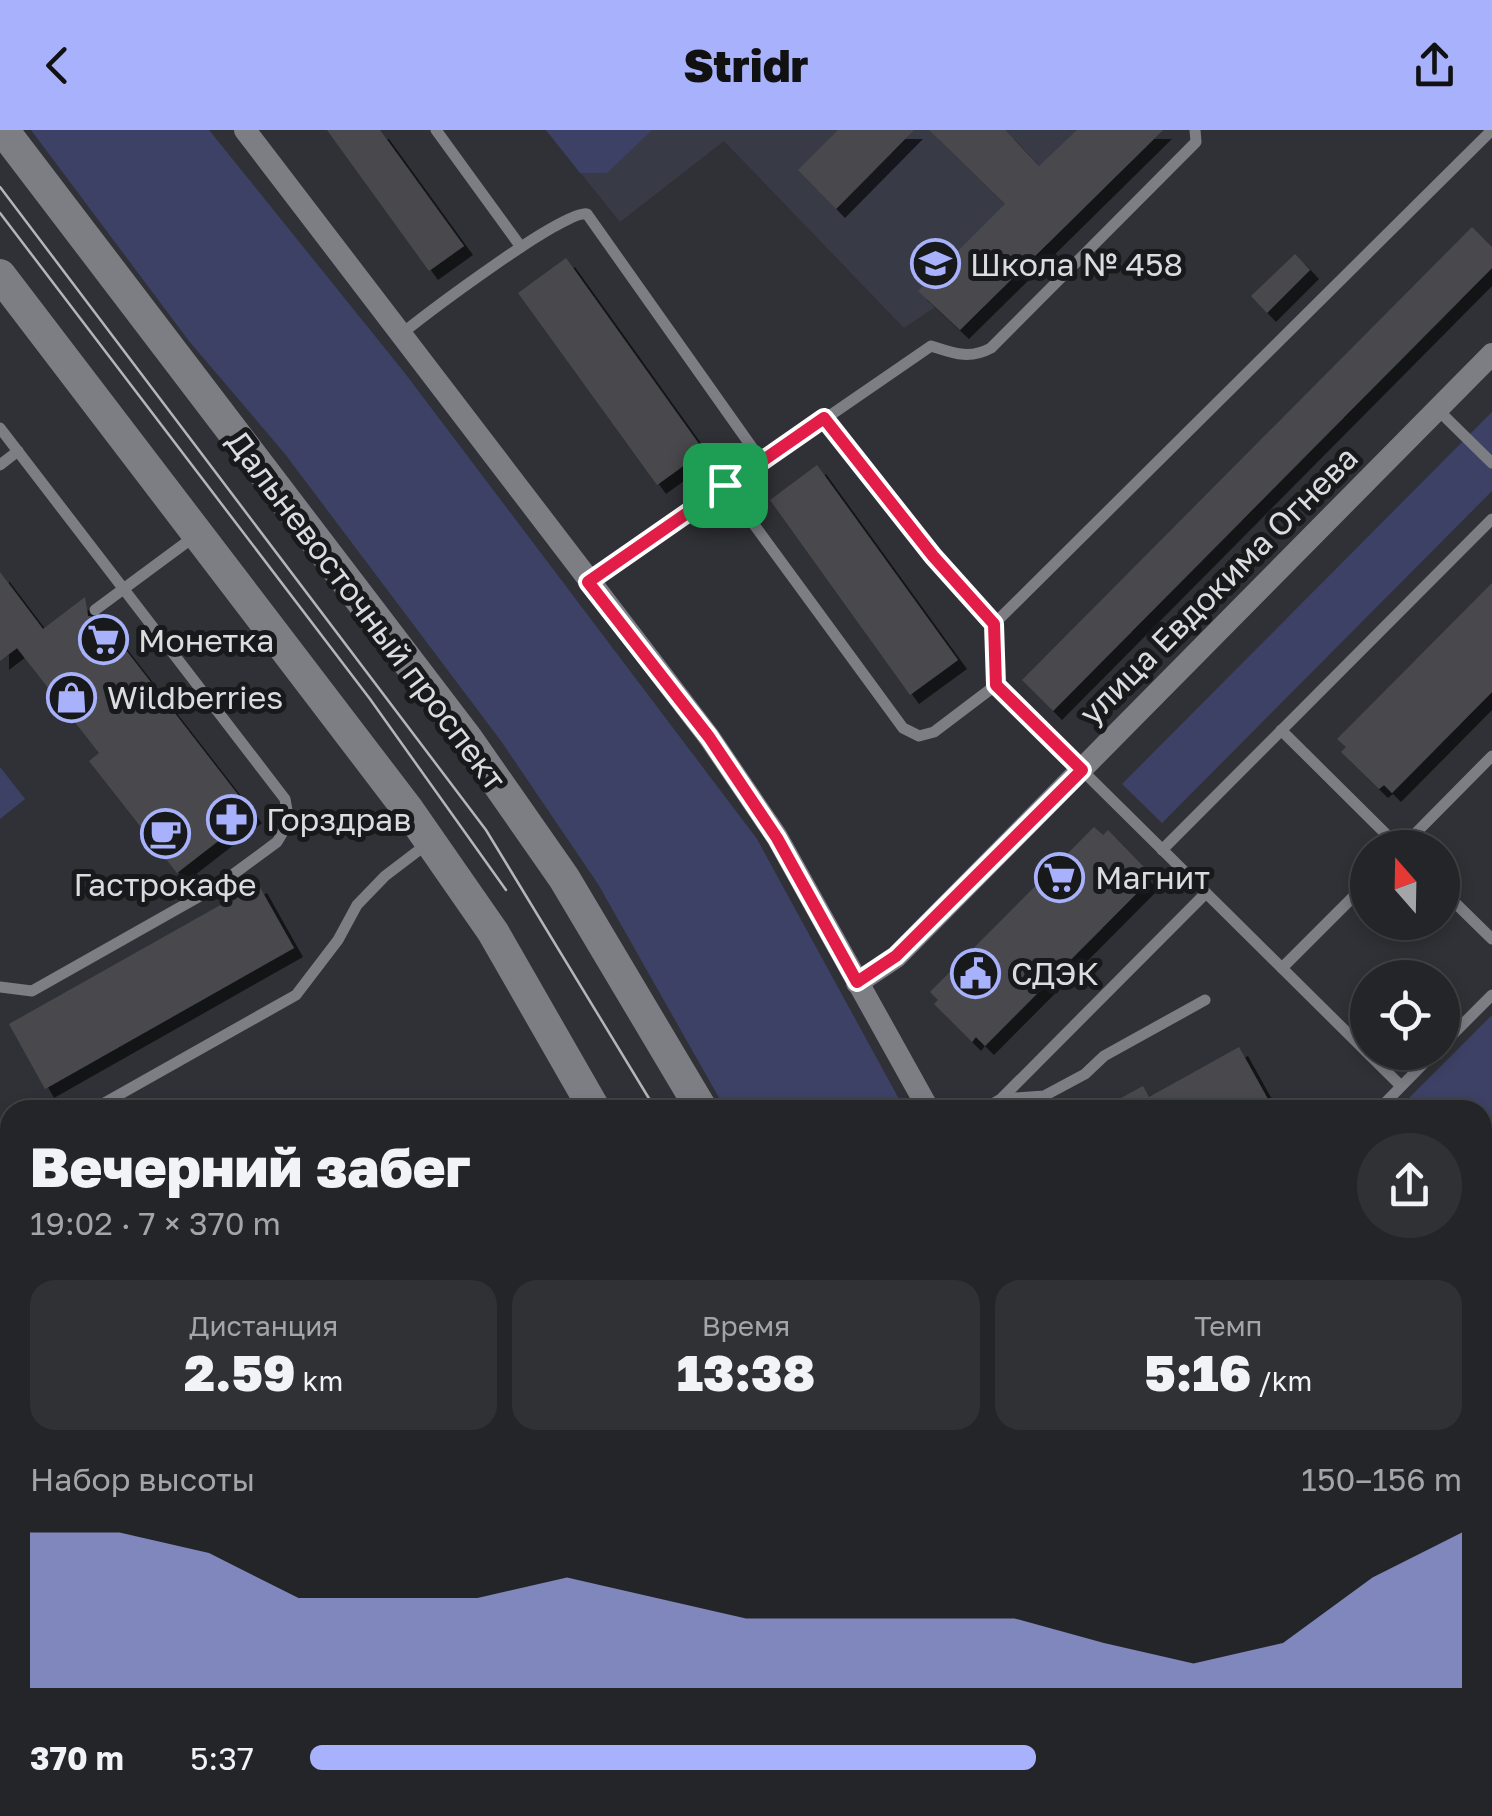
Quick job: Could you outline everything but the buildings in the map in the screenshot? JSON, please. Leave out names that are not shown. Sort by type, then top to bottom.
[{"type":"main road","name":"Дальневосточный проспект","points":[[3,130],[467,739],[564,878],[696,1100]]},
{"type":"main road","points":[[0,275],[430,841],[493,932],[589,1100]]},
{"type":"street","points":[[245,130],[709,737],[777,838],[923,1100]]},
{"type":"street","name":"улица Евдокима Огнева","points":[[857,982],[896,956],[1492,354]]},
{"type":"lane","points":[[436,130],[521,247]]},
{"type":"lane","points":[[588,582],[930,346],[962,356],[977,356],[991,348],[1196,142],[1195,130]]},
{"type":"lane","points":[[994,624],[1492,130]]},
{"type":"lane","points":[[400,334],[572,214],[587,214],[762,460]]},
{"type":"lane","points":[[1437,409],[1492,463]]},
{"type":"lane","points":[[824,418],[933,556],[994,624],[996,685],[1401,1086]]},
{"type":"lane","points":[[0,428],[285,798],[288,822],[277,842],[216,887],[32,991],[0,988]]},
{"type":"lane","points":[[0,464],[18,451]]},
{"type":"lane","points":[[725,485],[903,728],[919,736],[934,732],[996,685]]},
{"type":"lane","points":[[1162,850],[1492,518]]},
{"type":"lane","points":[[95,610],[198,534]]},
{"type":"lane","points":[[1281,730],[1382,830]]},
{"type":"lane","points":[[1418,830],[1492,756]]},
{"type":"lane","points":[[110,1100],[296,995],[338,940],[358,904],[384,876],[430,841]]},
{"type":"lane","points":[[1001,1100],[1206,893]]},
{"type":"lane","points":[[1282,968],[1350,900]]},
{"type":"lane","points":[[1460,908],[1492,939]]},
{"type":"lane","points":[[1460,1026],[1492,995]]},
{"type":"lane","points":[[1001,1100],[1044,1096],[1085,1074],[1104,1056],[1205,1000]]},
{"type":"lane","points":[[1388,1100],[1417,1070]]},
{"type":"shaded area","points":[[31,130],[209,130],[404,372],[757,839],[900,1100],[720,1100],[598,884],[501,741],[285,454],[189,341]]},
{"type":"shaded area","name":"Школа № 458","points":[[546,130],[1163,130],[960,330],[935,307],[904,328],[724,141],[620,222]]},
{"type":"shaded area","points":[[546,130],[652,130],[607,173],[580,173]]},
{"type":"shaded area","points":[[1492,412],[1492,491],[1162,823],[1122,784]]},
{"type":"shaded area","points":[[0,767],[25,799],[0,819]]},
{"type":"shaded area","points":[[1492,1015],[1492,1100],[1407,1100],[1437,1070],[1460,1070],[1460,1047]]},
{"type":"tram line","points":[[0,187],[486,830],[650,1100]]},
{"type":"tram line","points":[[0,213],[370,699],[506,890]]},
{"type":"place","name":"Школа № 458","points":[[935,264]]},
{"type":"place","name":"Монетка","points":[[103,640]]},
{"type":"place","name":"Wildberries","points":[[72,697]]},
{"type":"place","name":"Горздрав","points":[[231,819]]},
{"type":"place","name":"Гастрокафе","points":[[165,834]]},
{"type":"place","name":"Магнит","points":[[1060,877]]},
{"type":"place","name":"СДЭК","points":[[976,973]]},
{"type":"route","points":[[824,418],[933,556],[994,624],[996,685],[1082,770],[896,956],[857,982],[777,838],[709,737],[588,582],[725,485],[824,418]]}]
